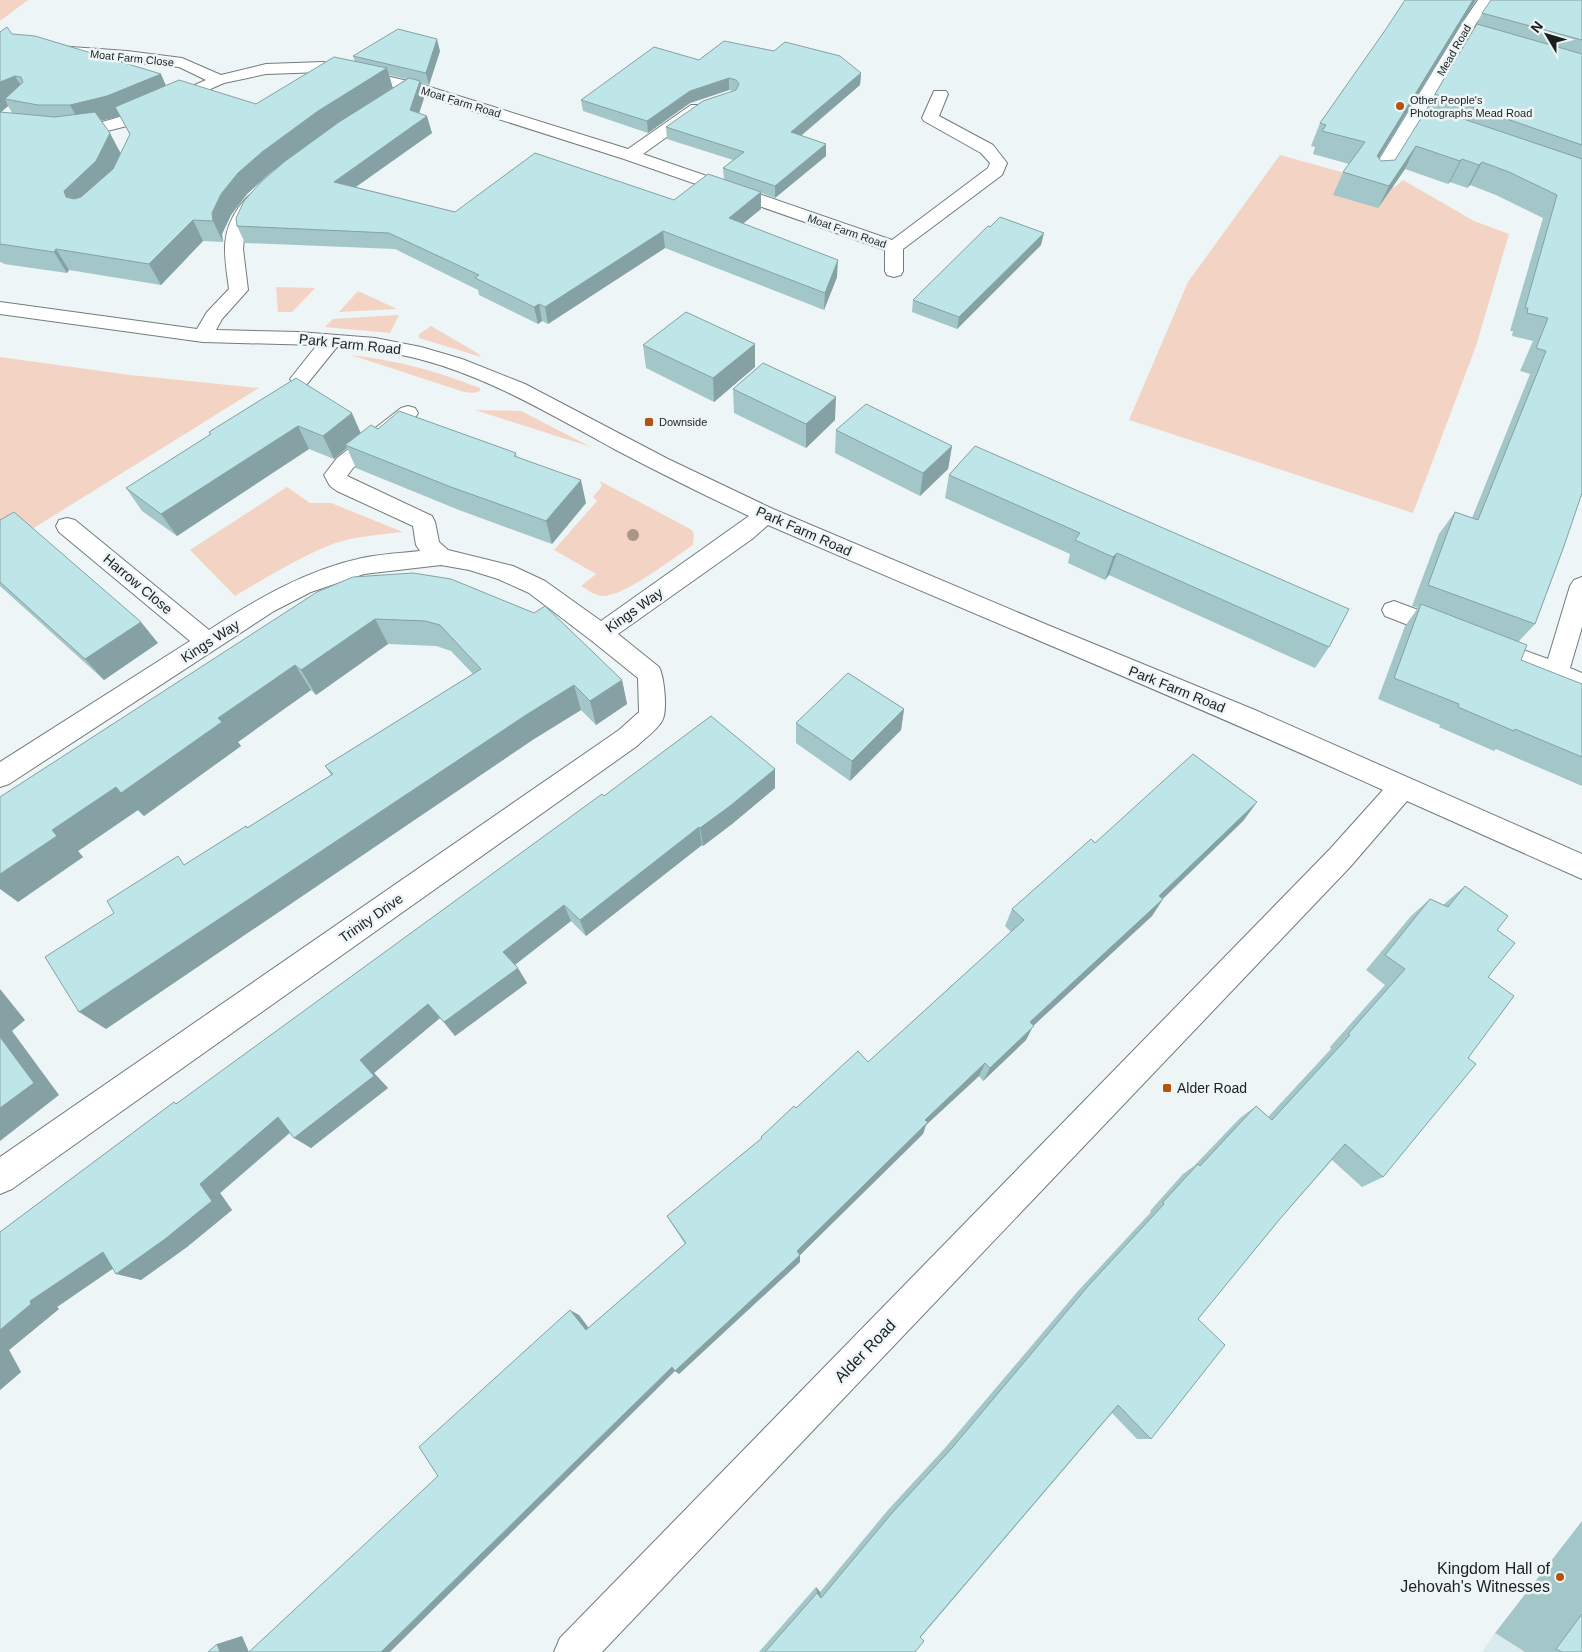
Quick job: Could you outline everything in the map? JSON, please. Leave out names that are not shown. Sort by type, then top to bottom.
[{"type":"street","name":"Mead Road","points":[[1378,178],[1481,5],[1487,0]]},
{"type":"street","points":[[1461,38],[1480,43]]},
{"type":"street","name":"Moat Farm Close","points":[[71,52],[82,41]]},
{"type":"street","name":"Moat Farm Close","points":[[45,50],[127,56],[182,63],[219,80]]},
{"type":"street","name":"Moat Farm Road","points":[[0,124],[37,131],[63,133],[116,132],[219,80],[266,69],[323,68],[411,86],[630,155],[894,247]]},
{"type":"street","points":[[395,97],[411,86]]},
{"type":"street","points":[[894,271],[894,247],[996,171],[999,163],[987,149],[930,118],[940,94]]},
{"type":"street","points":[[630,155],[697,108],[714,102]]},
{"type":"street","name":"Moat Farm Road","points":[[0,124],[13,113]]},
{"type":"street","points":[[1412,120],[1430,126]]},
{"type":"street","points":[[203,336],[214,316],[239,290],[234,230],[240,216],[275,181]]},
{"type":"street","name":"Park Farm Road","points":[[0,308],[115,326],[203,336],[332,340],[392,346],[455,363],[490,376],[660,464],[765,515],[1041,633],[1246,717],[1582,867]]},
{"type":"street","points":[[300,379],[332,340]]},
{"type":"street","points":[[408,412],[345,463],[335,475],[338,481],[345,486],[424,522],[428,545],[441,557]]},
{"type":"street","name":"Kings Way","points":[[0,776],[266,605],[302,586],[363,566],[441,557],[470,562],[505,572],[537,587],[601,634],[744,533],[765,515]]},
{"type":"street","name":"Harrow Close","points":[[67,526],[198,633],[206,645]]},
{"type":"street","points":[[1556,673],[1582,586]]},
{"type":"street","points":[[1394,610],[1582,683]]},
{"type":"street","name":"Trinity Drive","points":[[0,1177],[634,733],[652,716],[650,674],[601,634]]},
{"type":"street","name":"Alder Road","points":[[574,1652],[1340,858],[1403,786]]},
{"type":"shaded area","points":[[0,0],[28,0],[0,21]]},
{"type":"shaded area","points":[[1280,155],[1395,187],[1403,180],[1474,221],[1509,234],[1476,346],[1413,513],[1129,420],[1188,282]]},
{"type":"shaded area","points":[[276,287],[315,288],[292,312],[278,312]]},
{"type":"shaded area","points":[[358,291],[397,309],[339,312]]},
{"type":"shaded area","points":[[399,315],[390,333],[325,327],[333,319]]},
{"type":"shaded area","points":[[431,326],[481,357],[419,338],[419,334]]},
{"type":"shaded area","points":[[351,355],[400,363],[432,371],[480,388],[480,391],[473,393],[464,392]]},
{"type":"shaded area","points":[[0,357],[130,375],[259,388],[0,549]]},
{"type":"shaded area","points":[[475,410],[521,411],[591,447]]},
{"type":"shaded area","points":[[600,481],[692,530],[694,535],[693,545],[648,576],[623,590],[611,595],[602,596],[581,586],[596,574],[554,550],[597,501],[593,497],[602,486]]},
{"type":"shaded area","points":[[287,487],[310,503],[331,503],[403,532],[357,538],[330,545],[235,596],[190,550]]},
{"type":"shaded area","points":[[1495,1633],[1525,1652],[1482,1652]]},
{"type":"building","points":[[1405,0],[1473,0],[1377,156],[1381,161],[1395,160],[1428,107],[1582,159],[1582,493],[1535,624],[1428,585],[1455,512],[1478,520],[1546,351],[1536,348],[1548,318],[1527,313],[1528,308],[1525,308],[1557,195],[1509,172],[1482,162],[1479,165],[1462,159],[1460,161],[1416,146],[1389,186],[1343,172],[1365,142],[1322,131],[1326,125],[1320,123]]},
{"type":"building","points":[[1491,0],[1582,0],[1582,40],[1482,13]]},
{"type":"building","points":[[1477,24],[1582,54],[1582,145],[1435,94]]},
{"type":"building","points":[[7,27],[12,34],[35,36],[161,74],[107,96],[70,105],[38,105],[5,99],[23,82],[21,77],[15,76],[0,82],[0,32]]},
{"type":"building","points":[[398,29],[437,39],[426,73],[353,56]]},
{"type":"building","points":[[724,41],[774,51],[785,42],[840,56],[861,73],[791,132],[826,144],[775,186],[723,168],[744,152],[666,127],[703,101],[736,90],[739,84],[736,80],[729,78],[690,91],[647,121],[581,100],[654,47],[699,60]]},
{"type":"building","points":[[334,57],[387,68],[318,111],[262,152],[238,173],[221,194],[212,213],[213,221],[193,220],[149,264],[56,249],[54,252],[0,244],[0,112],[55,117],[95,112],[110,133],[96,161],[64,191],[66,197],[74,199],[81,197],[113,169],[130,134],[115,107],[179,80],[256,104]]},
{"type":"building","points":[[409,78],[420,81],[410,110],[427,116],[334,182],[455,212],[535,153],[674,200],[708,174],[761,192],[729,218],[838,260],[825,293],[663,231],[545,307],[539,304],[534,307],[475,278],[479,275],[389,233],[237,226],[236,218],[244,201],[261,182],[284,162],[339,122]]},
{"type":"building","points":[[1000,217],[1044,233],[959,317],[913,300],[988,226],[990,227]]},
{"type":"building","points":[[686,312],[755,344],[713,378],[643,345]]},
{"type":"building","points":[[763,363],[836,397],[806,424],[733,389]]},
{"type":"building","points":[[296,378],[352,413],[323,436],[298,426],[161,514],[126,488],[211,434],[209,432]]},
{"type":"building","points":[[866,404],[952,446],[923,473],[836,430]]},
{"type":"building","points":[[399,411],[516,453],[514,456],[581,480],[546,521],[451,487],[345,445],[371,425],[378,429]]},
{"type":"building","points":[[975,446],[1349,609],[1329,647],[1117,553],[1113,557],[1075,540],[1080,533],[949,475]]},
{"type":"building","points":[[14,512],[141,622],[85,659],[0,582],[0,520]]},
{"type":"building","points":[[413,573],[451,579],[534,613],[545,606],[622,680],[590,701],[574,685],[79,1012],[45,957],[114,913],[107,901],[178,856],[184,865],[246,826],[247,828],[333,774],[325,766],[481,669],[440,625],[425,621],[375,619],[301,670],[295,665],[218,718],[222,722],[121,793],[116,787],[52,830],[57,836],[0,874],[0,797],[317,592],[353,577]]},
{"type":"building","points":[[1421,604],[1527,645],[1521,660],[1582,684],[1582,757],[1515,729],[1514,731],[1458,707],[1459,704],[1394,678]]},
{"type":"building","points":[[848,673],[904,709],[852,761],[796,723]]},
{"type":"building","points":[[711,716],[775,769],[730,806],[699,827],[580,920],[564,905],[503,952],[518,968],[444,1022],[428,1004],[360,1060],[374,1076],[294,1138],[278,1117],[200,1184],[212,1201],[165,1239],[116,1274],[103,1252],[30,1301],[31,1304],[0,1330],[0,1232],[174,1102],[176,1104],[602,794],[604,796]]},
{"type":"building","points":[[1193,754],[1257,802],[1159,896],[1163,899],[1030,1022],[1034,1026],[990,1068],[985,1063],[925,1120],[928,1122],[797,1251],[800,1255],[675,1371],[672,1367],[381,1652],[249,1652],[438,1476],[419,1447],[570,1310],[586,1330],[686,1243],[667,1216],[762,1138],[794,1106],[796,1108],[858,1051],[868,1062],[1024,920],[1012,909],[1091,839],[1095,843]]},
{"type":"building","points":[[1465,886],[1508,916],[1497,930],[1515,943],[1488,977],[1514,996],[1468,1058],[1476,1064],[1383,1177],[1345,1144],[1279,1220],[1198,1319],[1225,1345],[1151,1439],[1118,1405],[920,1637],[924,1641],[915,1652],[765,1652],[817,1593],[821,1598],[892,1513],[952,1448],[1089,1285],[1164,1204],[1163,1202],[1198,1164],[1200,1166],[1256,1106],[1272,1120],[1350,1035],[1348,1034],[1405,969],[1385,955],[1430,899],[1448,907]]},
{"type":"building","points":[[0,1037],[34,1083],[0,1108]]},
{"type":"building","points":[[1582,1614],[1582,1652],[1562,1652],[1556,1649]]},
{"type":"building","points":[[217,1644],[220,1652],[208,1652]]},
{"type":"place","name":"Other People's Photographs Mead Road","points":[[1400,106]]},
{"type":"place","name":"Downside","points":[[649,422]]},
{"type":"place","name":"Alder Road","points":[[1167,1088]]},
{"type":"place","name":"Kingdom Hall of Jehovah's Witnesses","points":[[1560,1577]]}]
